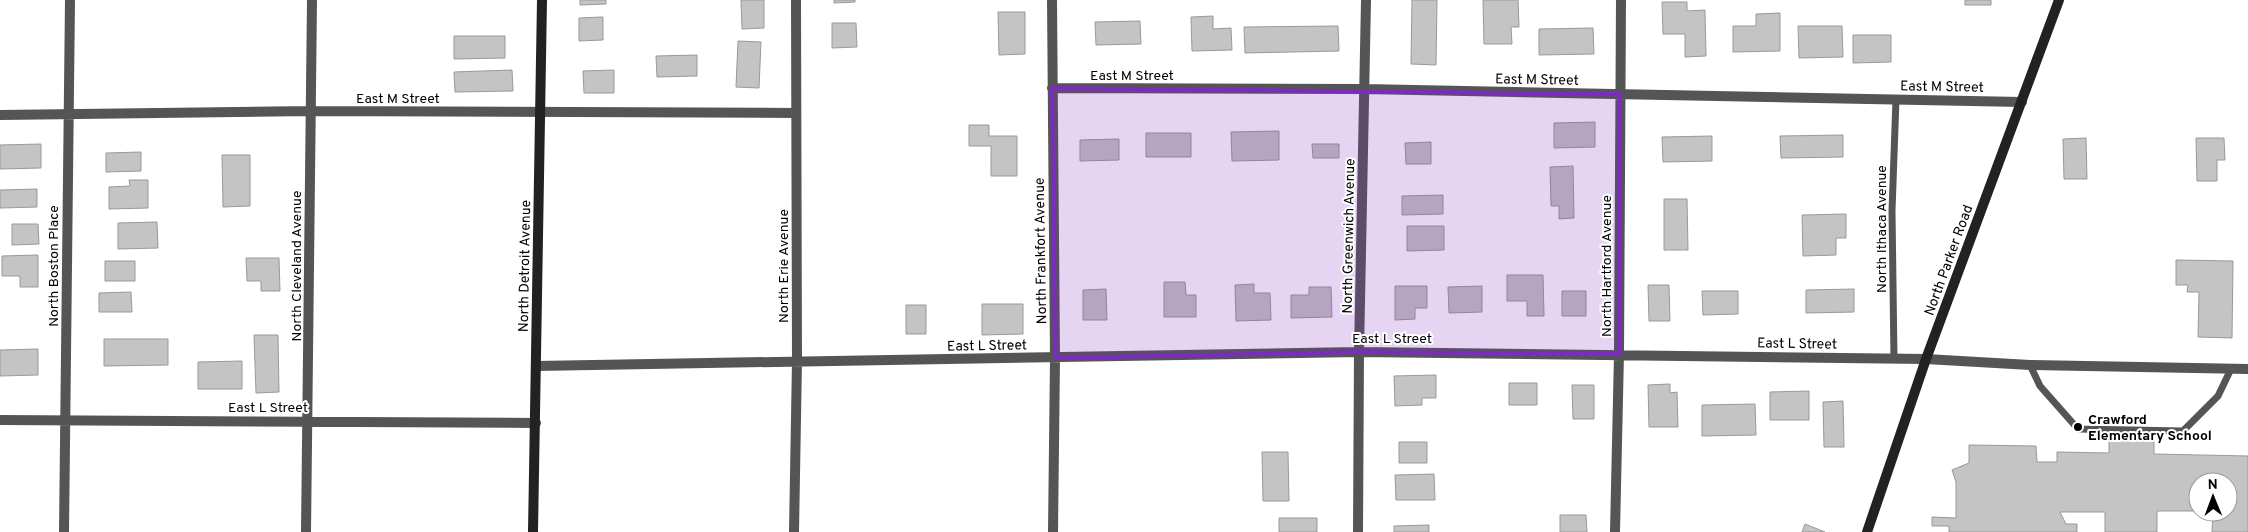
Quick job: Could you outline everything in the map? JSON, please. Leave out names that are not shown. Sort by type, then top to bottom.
[{"type":"street","name":"North Boston Place","points":[[64,532],[70,0]]},
{"type":"street","name":"North Cleveland Avenue","points":[[306,532],[312,0]]},
{"type":"street","name":"North Detroit Avenue","points":[[533,532],[542,0]]},
{"type":"street","name":"North Erie Avenue","points":[[794,532],[797,361],[796,0]]},
{"type":"street","name":"North Frankfort Avenue","points":[[1052,0],[1053,532]]},
{"type":"street","name":"North Greenwich Avenue","points":[[1358,532],[1359,352],[1366,0]]},
{"type":"street","name":"North Hartford Avenue","points":[[1615,532],[1620,354],[1621,0]]},
{"type":"street","name":"North Parker Road","points":[[1867,532],[1926,359],[2059,0]]},
{"type":"street","name":"East M Street","points":[[1052,88],[1365,89],[2022,102]]},
{"type":"street","name":"East M Street","points":[[0,115],[311,111],[796,113]]},
{"type":"street","name":"East L Street","points":[[536,366],[1359,352],[1894,358],[2030,365],[2248,369]]},
{"type":"street","name":"East L Street","points":[[0,420],[536,422]]},
{"type":"lane","name":"North Ithaca Avenue","points":[[1894,358],[1892,211],[1896,99]]},
{"type":"lane","points":[[2030,365],[2040,386],[2078,429],[2173,431],[2183,431],[2218,396],[2231,369]]},
{"type":"highlighted area","points":[[1052,88],[1620,94],[1619,354],[1359,352],[1055,358]]},
{"type":"building","points":[[580,0],[606,0],[606,4],[580,5]]},
{"type":"building","points":[[741,0],[764,0],[764,28],[742,29]]},
{"type":"building","points":[[834,0],[855,0],[855,2],[834,3]]},
{"type":"building","points":[[1412,0],[1437,0],[1436,65],[1411,64]]},
{"type":"building","points":[[1483,0],[1518,0],[1519,27],[1511,27],[1512,44],[1484,44]]},
{"type":"building","points":[[1965,0],[1991,0],[1991,5],[1965,5]]},
{"type":"building","points":[[1662,2],[1687,2],[1687,11],[1705,10],[1706,56],[1685,57],[1685,34],[1663,34]]},
{"type":"building","points":[[998,12],[1025,12],[1025,54],[999,55]]},
{"type":"building","points":[[1780,13],[1780,51],[1733,52],[1733,26],[1756,26],[1756,14]]},
{"type":"building","points":[[1213,16],[1213,29],[1231,28],[1232,50],[1192,51],[1191,17]]},
{"type":"building","points":[[603,17],[603,40],[579,41],[579,18]]},
{"type":"building","points":[[1140,21],[1141,44],[1096,45],[1095,22]]},
{"type":"building","points":[[832,23],[856,23],[857,47],[832,48]]},
{"type":"building","points":[[1338,26],[1339,51],[1245,53],[1244,27]]},
{"type":"building","points":[[1798,26],[1842,26],[1843,57],[1799,58]]},
{"type":"building","points":[[1593,28],[1594,54],[1539,55],[1539,29]]},
{"type":"building","points":[[1853,35],[1891,35],[1891,62],[1853,63]]},
{"type":"building","points":[[454,36],[505,36],[505,58],[454,59]]},
{"type":"building","points":[[738,41],[761,42],[759,88],[736,87]]},
{"type":"building","points":[[697,55],[697,76],[657,77],[656,56]]},
{"type":"building","points":[[512,70],[513,91],[455,92],[454,72]]},
{"type":"building","points":[[614,70],[614,93],[584,93],[583,71]]},
{"type":"building","points":[[1595,122],[1595,147],[1554,148],[1554,123]]},
{"type":"building","points":[[969,125],[989,125],[989,136],[1017,136],[1017,176],[991,176],[991,146],[969,146]]},
{"type":"building","points":[[1279,131],[1279,160],[1232,161],[1231,132]]},
{"type":"building","points":[[1146,133],[1191,133],[1191,157],[1146,157]]},
{"type":"building","points":[[1843,135],[1843,157],[1781,158],[1780,136]]},
{"type":"building","points":[[1712,136],[1712,161],[1663,162],[1662,137]]},
{"type":"building","points":[[2086,138],[2087,179],[2064,179],[2063,139]]},
{"type":"building","points":[[2196,138],[2224,138],[2225,160],[2217,160],[2217,181],[2197,181]]},
{"type":"building","points":[[1119,139],[1119,160],[1080,161],[1080,140]]},
{"type":"building","points":[[1431,142],[1431,164],[1406,164],[1405,143]]},
{"type":"building","points":[[41,144],[41,168],[0,169],[0,145]]},
{"type":"building","points":[[1312,144],[1339,144],[1339,158],[1313,158]]},
{"type":"building","points":[[141,152],[141,171],[106,172],[106,153]]},
{"type":"building","points":[[222,155],[250,155],[250,206],[223,207]]},
{"type":"building","points":[[1573,166],[1574,218],[1559,219],[1559,206],[1551,206],[1550,167]]},
{"type":"building","points":[[129,180],[148,180],[148,208],[109,209],[109,187],[130,186]]},
{"type":"building","points":[[37,189],[37,207],[0,208],[0,190]]},
{"type":"building","points":[[1443,195],[1443,214],[1402,215],[1402,196]]},
{"type":"building","points":[[1664,199],[1687,199],[1688,250],[1664,250]]},
{"type":"building","points":[[1846,214],[1846,238],[1836,238],[1836,255],[1803,256],[1802,215]]},
{"type":"building","points":[[157,222],[158,248],[118,249],[118,223]]},
{"type":"building","points":[[12,224],[38,224],[39,244],[12,245]]},
{"type":"building","points":[[1407,226],[1444,226],[1444,250],[1407,251]]},
{"type":"building","points":[[38,255],[38,287],[20,287],[20,276],[2,276],[2,256]]},
{"type":"building","points":[[246,258],[279,258],[280,291],[261,291],[261,281],[247,281]]},
{"type":"building","points":[[2176,260],[2233,261],[2232,338],[2198,337],[2199,292],[2187,292],[2188,285],[2176,285]]},
{"type":"building","points":[[105,261],[135,261],[135,281],[105,281]]},
{"type":"building","points":[[1507,275],[1543,275],[1544,316],[1527,316],[1527,301],[1507,301]]},
{"type":"building","points":[[1164,282],[1185,282],[1186,295],[1196,295],[1196,317],[1164,317]]},
{"type":"building","points":[[1254,284],[1254,293],[1270,293],[1271,320],[1236,321],[1235,285]]},
{"type":"building","points":[[1648,285],[1669,285],[1670,321],[1649,321]]},
{"type":"building","points":[[1395,286],[1427,286],[1427,308],[1415,308],[1415,319],[1395,320]]},
{"type":"building","points":[[1482,286],[1482,312],[1449,313],[1448,287]]},
{"type":"building","points":[[1309,287],[1331,287],[1332,317],[1291,318],[1291,295],[1309,295]]},
{"type":"building","points":[[1106,289],[1107,320],[1083,320],[1083,290]]},
{"type":"building","points":[[1854,289],[1854,312],[1806,313],[1806,290]]},
{"type":"building","points":[[1562,291],[1586,291],[1586,316],[1562,316]]},
{"type":"building","points":[[1702,291],[1738,291],[1738,314],[1703,315]]},
{"type":"building","points":[[131,292],[132,312],[99,312],[99,293]]},
{"type":"building","points":[[982,304],[1023,304],[1023,334],[982,335]]},
{"type":"building","points":[[906,305],[926,305],[926,334],[906,334]]},
{"type":"building","points":[[254,335],[278,335],[279,392],[256,393]]},
{"type":"building","points":[[104,339],[168,339],[168,365],[104,366]]},
{"type":"building","points":[[38,349],[38,375],[0,376],[0,350]]},
{"type":"building","points":[[242,361],[242,389],[198,389],[198,362]]},
{"type":"building","points":[[1436,375],[1436,398],[1422,398],[1422,405],[1395,406],[1394,376]]},
{"type":"building","points":[[1509,383],[1537,383],[1537,405],[1509,405]]},
{"type":"building","points":[[1670,384],[1670,393],[1677,392],[1678,427],[1649,427],[1648,385]]},
{"type":"building","points":[[1572,385],[1594,385],[1594,419],[1573,419]]},
{"type":"building","points":[[1809,391],[1809,420],[1770,420],[1770,392]]},
{"type":"building","points":[[1843,401],[1844,447],[1824,447],[1823,402]]},
{"type":"building","points":[[1755,404],[1756,435],[1702,436],[1702,405]]},
{"type":"building","points":[[2109,438],[2154,438],[2154,454],[2248,456],[2248,532],[2212,532],[2212,522],[2238,522],[2238,472],[2188,472],[2188,511],[2157,511],[2157,532],[2105,532],[2105,512],[2060,512],[2066,524],[2077,524],[2077,532],[1949,532],[1949,526],[1932,526],[1932,517],[1956,518],[1956,482],[1952,470],[1969,463],[1969,445],[2036,446],[2037,462],[2057,462],[2057,452],[2109,453]]},
{"type":"building","points":[[1399,442],[1427,442],[1427,463],[1399,463]]},
{"type":"building","points":[[1262,452],[1288,452],[1289,501],[1263,501]]},
{"type":"building","points":[[1434,474],[1435,500],[1396,500],[1395,475]]},
{"type":"building","points":[[1560,515],[1586,515],[1587,532],[1560,532]]},
{"type":"building","points":[[1279,518],[1317,518],[1317,532],[1279,532]]},
{"type":"building","points":[[1805,524],[1825,532],[1802,532]]},
{"type":"building","points":[[1429,525],[1429,532],[1394,532],[1394,526]]},
{"type":"place","name":"Crawford Elementary School","points":[[2078,427]]}]
